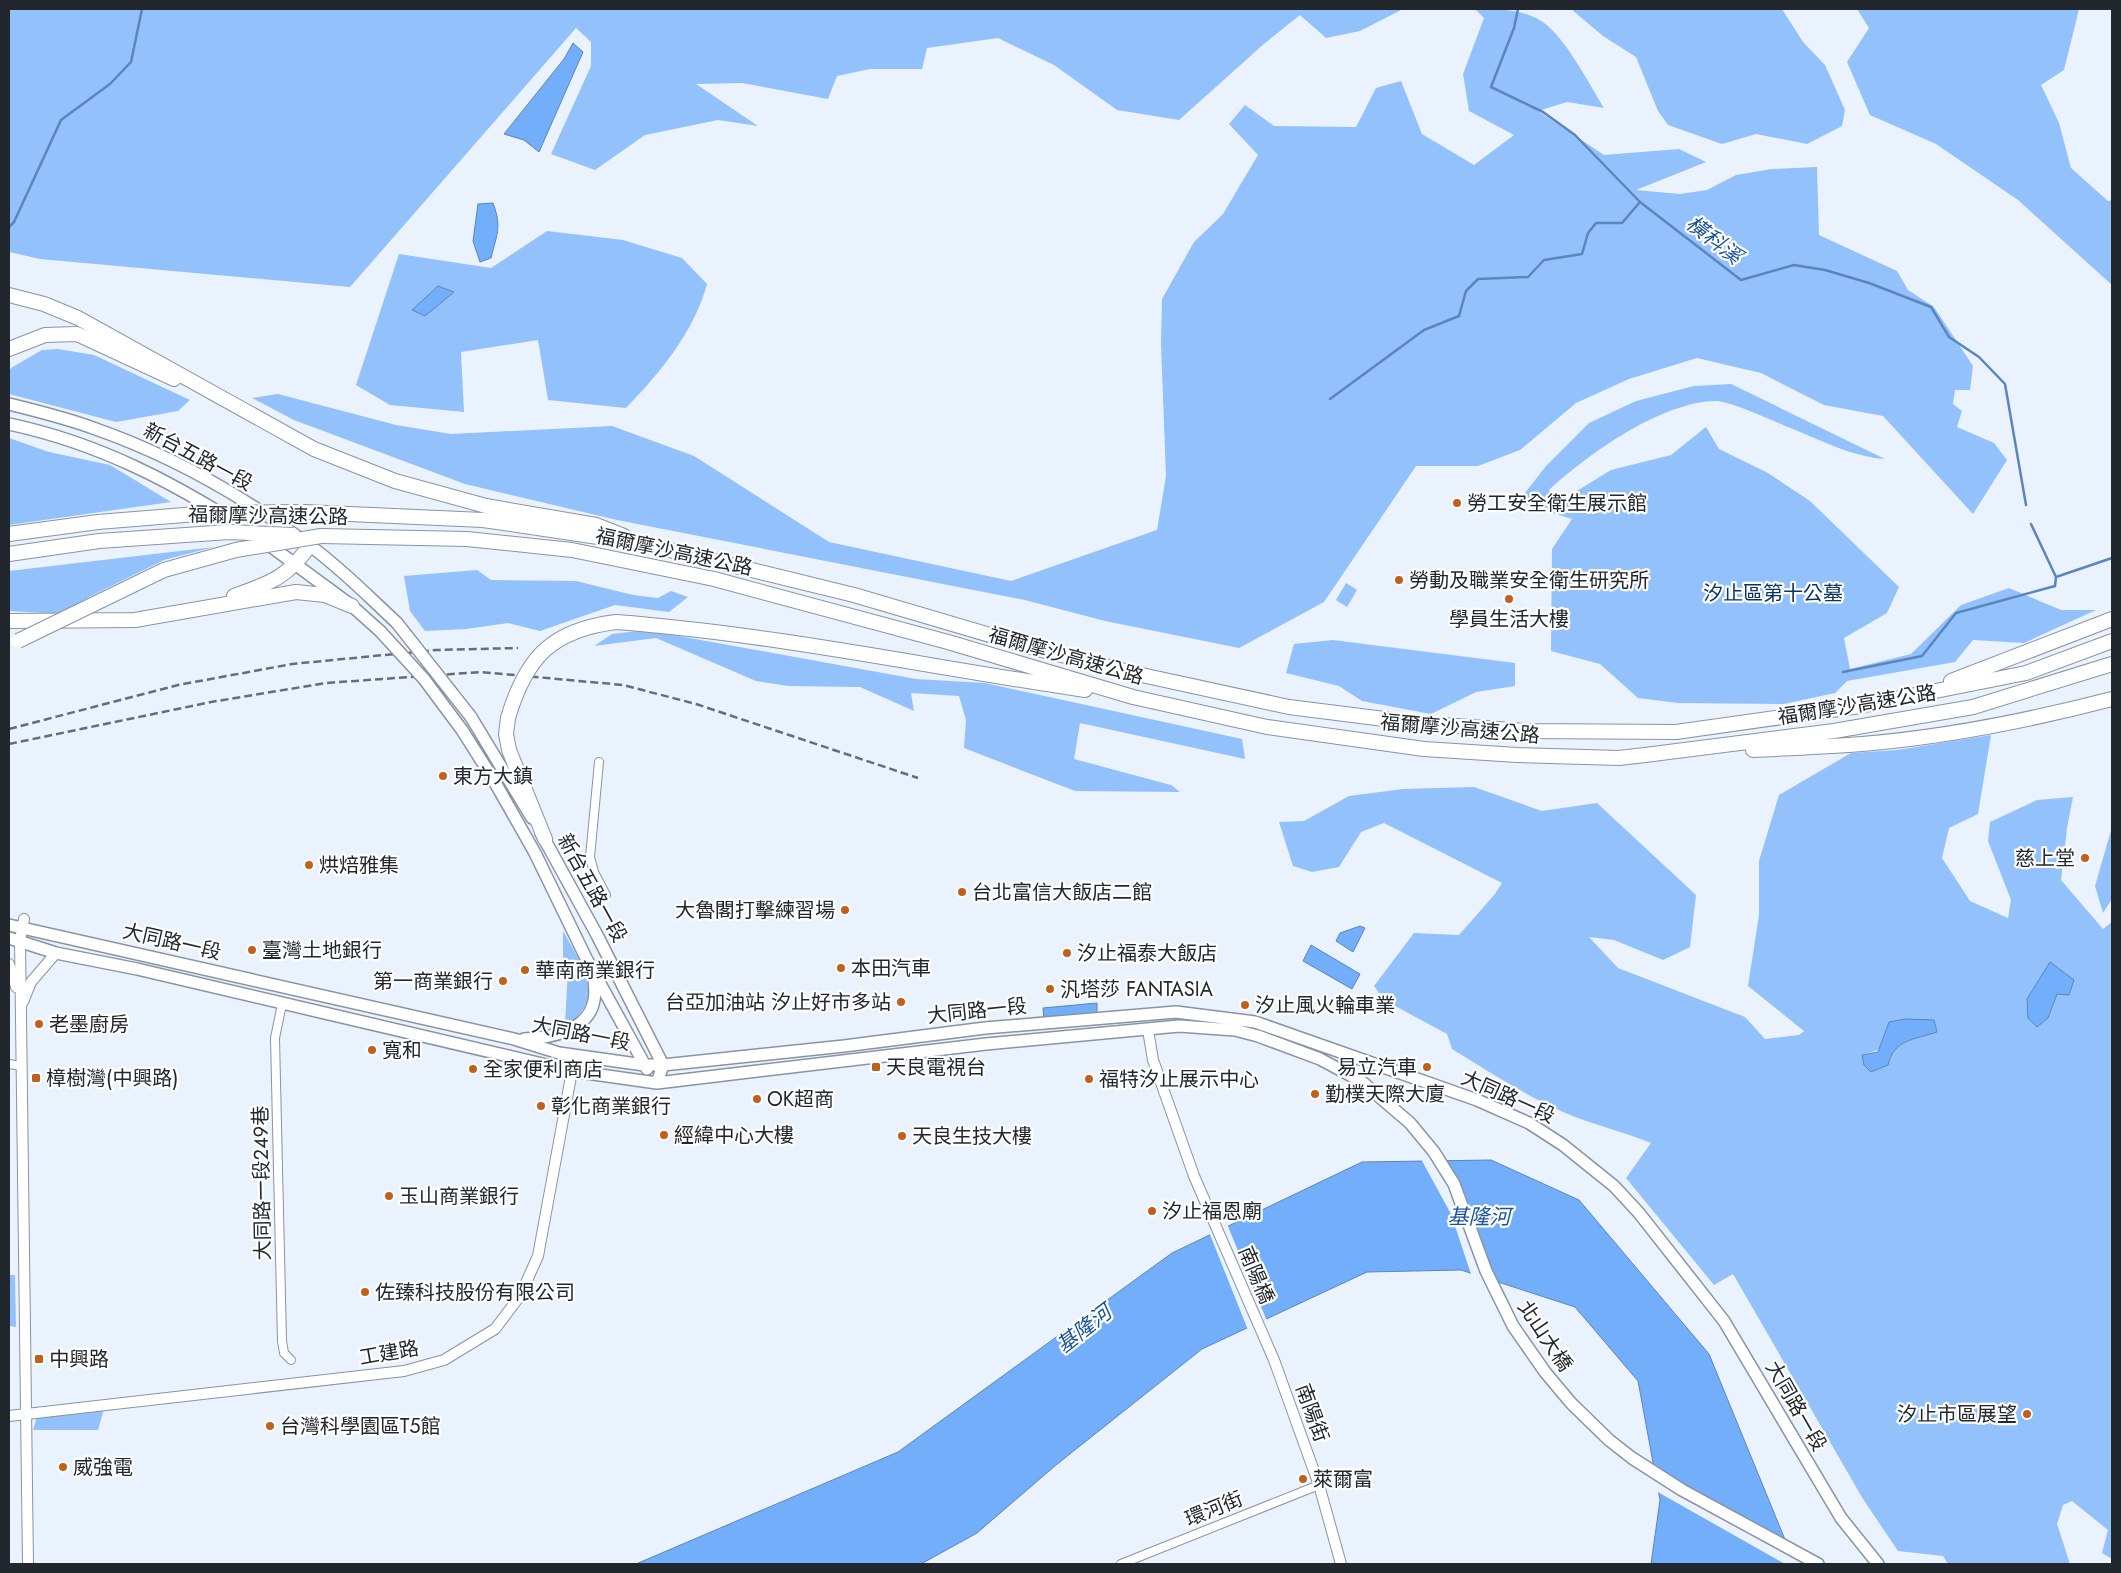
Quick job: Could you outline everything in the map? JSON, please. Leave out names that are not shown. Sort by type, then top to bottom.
[{"type":"highway","points":[[9,295],[44,304],[78,318],[253,413],[278,430],[314,449],[395,481],[486,506],[596,525],[645,544]]},
{"type":"highway","points":[[9,349],[45,335],[78,334],[185,384],[257,422],[278,430]]},
{"type":"highway","name":"福爾摩沙高速公路","points":[[9,534],[117,520],[210,513],[305,512],[483,520],[645,544],[724,562],[854,595],[1034,648],[1137,674],[1289,707],[1406,721],[1526,731],[1676,732],[1860,706],[2026,673],[2112,641]]},
{"type":"highway","name":"福爾摩沙高速公路","points":[[9,554],[99,541],[229,532],[316,541],[339,537],[468,539],[572,550],[714,579],[948,642],[1133,696],[1267,727],[1424,749],[1517,755],[1619,758],[1834,731],[1973,707],[2112,664]]},
{"type":"highway","points":[[200,607],[280,578],[297,564],[316,541]]},
{"type":"highway","points":[[13,643],[164,570],[236,550],[316,541]]},
{"type":"highway","points":[[9,621],[136,620],[200,607],[296,592],[325,596],[352,606]]},
{"type":"highway","points":[[1911,697],[2112,619]]},
{"type":"highway","points":[[545,839],[509,750],[506,734],[508,718],[515,692],[527,670],[545,648],[566,634],[581,628],[616,622],[662,626],[930,664],[999,677],[1133,696]]},
{"type":"highway","points":[[1644,756],[1863,744],[2001,724],[2112,699]]},
{"type":"main road","name":"新台五路一段","points":[[9,404],[91,427],[179,464],[223,487],[316,541],[397,624],[471,717],[545,839],[597,935],[663,1065]]},
{"type":"main road","name":"新台五路一段","points":[[9,424],[82,444],[180,488],[297,564],[352,606],[380,632],[424,679],[462,730],[493,779],[535,853],[594,972],[644,1065],[657,1083]]},
{"type":"main road","name":"大同路一段","points":[[9,925],[23,924],[140,954],[514,1039],[559,1053],[644,1065],[663,1065],[844,1046],[985,1028],[1145,1014],[1176,1012],[1254,1022],[1477,1100],[1529,1123],[1586,1162],[1639,1213],[1724,1321],[1841,1518],[1878,1564]]},
{"type":"main road","name":"大同路一段","points":[[14,939],[56,953],[137,969],[572,1071],[657,1083],[986,1044],[1179,1026],[1235,1030],[1258,1036],[1320,1059]]},
{"type":"main road","points":[[137,969],[140,954]]},
{"type":"main road","points":[[514,1039],[540,1038],[581,1024],[588,1017],[594,1000],[594,972]]},
{"type":"main road","name":"北山大橋","points":[[1320,1059],[1361,1081],[1386,1100],[1410,1123],[1434,1152],[1454,1184],[1486,1271],[1509,1319],[1544,1372],[1571,1404],[1632,1458],[1682,1490],[1818,1564]]},
{"type":"main road","points":[[657,1083],[663,1065]]},
{"type":"street","points":[[599,762],[590,857],[594,872],[606,895]]},
{"type":"street","points":[[23,924],[14,939],[21,1007],[28,1564]]},
{"type":"street","points":[[21,1007],[31,982],[56,953]]},
{"type":"street","points":[[9,964],[21,1007]]},
{"type":"street","name":"大同路一段249巷","points":[[282,1004],[274,1038],[282,1341],[284,1353],[291,1360]]},
{"type":"street","points":[[1145,1014],[1148,1030]]},
{"type":"street","points":[[415,1018],[416,1034]]},
{"type":"street","name":"南陽橋","points":[[1148,1030],[1153,1060],[1194,1176],[1274,1360]]},
{"type":"street","points":[[9,1064],[22,1066]]},
{"type":"street","name":"工建路","points":[[9,1416],[404,1371],[444,1360],[478,1341],[495,1329],[520,1296],[538,1256],[572,1071]]},
{"type":"street","name":"南陽街","points":[[1274,1360],[1319,1485],[1341,1564]]},
{"type":"street","name":"環河街","points":[[1121,1564],[1319,1485]]},
{"type":"green space","points":[[9,9],[1403,9],[1360,31],[1326,38],[1300,15],[1265,43],[1179,120],[1117,110],[1054,65],[998,38],[927,48],[922,69],[870,69],[837,76],[828,99],[742,83],[696,84],[758,126],[718,120],[645,135],[595,170],[551,154],[591,66],[591,42],[576,28],[350,287],[40,259],[9,252]]},
{"type":"green space","points":[[1475,9],[1523,13],[1538,19],[1557,35],[1575,59],[1604,108],[1567,102],[1538,111],[1604,155],[1679,149],[1706,162],[1636,190],[1680,194],[1707,190],[1736,175],[1772,169],[1817,167],[1819,235],[1897,271],[1908,290],[1934,307],[1973,366],[1970,390],[1955,390],[1953,404],[1962,411],[1957,427],[1994,443],[2007,460],[1973,514],[1883,416],[1824,405],[1761,373],[1697,358],[1629,379],[1576,403],[1520,450],[1478,466],[1416,466],[1324,602],[1239,648],[1105,621],[1025,600],[617,520],[465,484],[294,420],[252,398],[278,394],[396,425],[451,434],[612,426],[694,456],[829,542],[1011,581],[1157,530],[1166,476],[1161,344],[1162,299],[1194,242],[1223,214],[1258,155],[1229,124],[1245,105],[1274,126],[1356,127],[1376,88],[1401,81],[1422,134],[1474,165],[1514,135],[1469,111],[1463,74],[1484,18]]},
{"type":"green space","points":[[1571,9],[1782,9],[1803,42],[1825,65],[1845,110],[1842,126],[1807,144],[1756,134],[1722,144],[1668,125],[1658,111],[1636,57],[1603,36]]},
{"type":"green space","points":[[1857,9],[2079,9],[2064,70],[2041,85],[2059,123],[2071,168],[2108,201],[2112,200],[2112,285],[2018,200],[1936,144],[1870,115],[1847,62],[1869,28]]},
{"type":"green space","points":[[547,231],[623,240],[682,258],[707,284],[694,319],[685,335],[651,381],[626,408],[548,400],[538,340],[461,352],[464,412],[390,405],[356,385],[399,254],[491,268]]},
{"type":"green space","points":[[58,349],[94,355],[190,400],[178,411],[116,422],[9,394],[9,372],[11,368],[42,350]]},
{"type":"green space","name":"汐止區第十公墓","points":[[1731,384],[1885,459],[1873,458],[1848,451],[1752,412],[1717,401],[1696,403],[1673,410],[1627,432],[1584,461],[1549,490],[1564,499],[1611,470],[1671,455],[1706,427],[1719,449],[1768,473],[1810,501],[1899,587],[1887,613],[1844,638],[1850,669],[1911,654],[1961,605],[2009,588],[2061,610],[2096,610],[2024,643],[1973,640],[1955,662],[1847,681],[1835,693],[1784,704],[1678,703],[1638,698],[1600,664],[1551,651],[1552,549],[1572,519],[1518,502],[1546,466],[1589,423],[1636,401],[1694,386]]},
{"type":"green space","points":[[9,438],[49,452],[110,465],[171,502],[9,525]]},
{"type":"green space","points":[[214,547],[164,560],[89,597],[62,614],[9,611],[9,571]]},
{"type":"green space","points":[[477,570],[491,580],[576,581],[633,595],[658,598],[671,591],[688,597],[669,612],[615,605],[540,631],[508,623],[466,629],[425,631],[410,611],[404,576]]},
{"type":"green space","points":[[1346,583],[1357,590],[1347,607],[1336,600]]},
{"type":"green space","points":[[646,630],[916,679],[985,683],[1242,739],[1245,759],[1080,723],[1074,759],[1171,785],[1180,792],[1075,791],[964,748],[966,720],[959,696],[911,693],[914,711],[860,687],[789,686],[756,681],[656,638],[594,646],[612,634]]},
{"type":"green space","points":[[1333,640],[1515,663],[1515,686],[1476,692],[1431,714],[1362,701],[1339,686],[1286,673],[1294,644]]},
{"type":"green space","points":[[1991,735],[1978,814],[1949,828],[1942,858],[1970,901],[2008,918],[2011,900],[1988,841],[1990,822],[2037,800],[2073,797],[2067,828],[2061,880],[2103,929],[2112,922],[2112,1559],[2102,1553],[2108,1530],[2072,1501],[2063,1505],[2057,1524],[2070,1564],[1948,1564],[1943,1556],[1898,1551],[1863,1499],[1733,1274],[1714,1285],[1626,1178],[1651,1143],[1545,1104],[1452,1049],[1447,1034],[1384,1000],[1374,986],[1414,933],[1459,935],[1495,894],[1502,883],[1384,823],[1361,832],[1339,867],[1312,872],[1293,866],[1279,822],[1304,821],[1349,796],[1403,789],[1474,787],[1542,811],[1597,803],[1696,895],[1690,947],[1663,960],[1614,940],[1589,937],[1618,968],[1745,1017],[1765,1039],[1799,1035],[1804,1031],[1748,986],[1759,915],[1759,861],[1779,795],[1851,753],[1897,750]],"holes":[[[2050,962],[2057,994],[2048,1018],[2037,1027]],[[1912,1039],[1895,1050],[1888,1065],[1862,1055]]]},
{"type":"green space","points":[[2112,827],[2112,899],[2103,913],[2095,886]]},
{"type":"green space","points":[[563,931],[583,968],[588,993],[586,1005],[578,1016],[565,1025],[568,969],[563,957]]},
{"type":"green space","points":[[9,1275],[15,1275],[16,1327],[9,1326]]},
{"type":"green space","points":[[105,1405],[98,1430],[33,1430],[38,1413]]},
{"type":"water","points":[[573,43],[583,52],[539,152],[524,140],[504,134],[564,59]]},
{"type":"water","points":[[493,203],[498,225],[497,236],[491,258],[480,262],[473,241],[478,204]]},
{"type":"water","points":[[438,286],[454,292],[425,316],[412,310]]},
{"type":"water","points":[[1360,926],[1365,928],[1353,952],[1336,941],[1340,933]]},
{"type":"water","points":[[1311,945],[1360,974],[1352,989],[1303,961]]},
{"type":"water","points":[[2050,962],[2074,980],[2069,995],[2057,994],[2048,1018],[2037,1027],[2028,1018],[2027,999]]},
{"type":"water","points":[[1097,1003],[1097,1015],[1044,1019],[1043,1008]]},
{"type":"water","points":[[1905,1019],[1934,1020],[1937,1032],[1900,1045],[1891,1056],[1888,1065],[1871,1072],[1864,1065],[1862,1055],[1878,1052],[1889,1022]]},
{"type":"water","name":"基隆河","points":[[1491,1160],[1579,1200],[1709,1354],[1795,1564],[1651,1564],[1660,1500],[1638,1381],[1575,1307],[1461,1270],[1367,1272],[1202,1349],[1056,1465],[977,1533],[921,1564],[636,1564],[898,1452],[1172,1253],[1362,1162]]},
{"type":"pier","points":[[1443,1158],[1482,1250],[1500,1285],[1472,1277],[1451,1214],[1421,1159]]},
{"type":"pier","points":[[1227,1224],[1267,1321],[1248,1330],[1209,1232]]},
{"type":"pier","points":[[1652,1471],[1791,1549],[1798,1564],[1785,1564],[1656,1491]]},
{"type":"waterway","points":[[9,227],[14,222],[61,120],[110,84],[131,62],[142,9]]},
{"type":"waterway","name":"橫科溪","points":[[1518,9],[1514,28],[1491,87],[1543,112],[1575,135],[1640,202],[1741,280],[1794,265],[1825,270],[1869,283],[1931,307],[1949,337],[1979,357],[2005,384],[2026,505]]},
{"type":"waterway","points":[[1330,399],[1424,330],[1459,316],[1466,291],[1478,279],[1528,277],[1544,260],[1582,254],[1588,233],[1596,223],[1622,223],[1640,202]]},
{"type":"waterway","name":"橫科溪","points":[[2031,524],[2056,577],[2112,558]]},
{"type":"waterway","points":[[1843,672],[1922,656],[1956,613],[2055,586],[2056,577]]},
{"type":"railway","points":[[9,729],[178,685],[292,664],[436,650],[518,648]]},
{"type":"railway","points":[[9,744],[211,702],[326,683],[481,672],[623,685],[696,704],[918,778]]},
{"type":"place","name":"勞工安全衛生展示館","points":[[1457,503]]},
{"type":"place","name":"勞動及職業安全衛生研究所","points":[[1399,580]]},
{"type":"place","name":"學員生活大樓","points":[[1509,599]]},
{"type":"place","name":"東方大鎮","points":[[443,776]]},
{"type":"place","name":"慈上堂","points":[[2085,858]]},
{"type":"place","name":"烘焙雅集","points":[[309,865]]},
{"type":"place","name":"台北富信大飯店二館","points":[[962,892]]},
{"type":"place","name":"大魯閣打擊練習場","points":[[845,910]]},
{"type":"place","name":"臺灣土地銀行","points":[[252,950]]},
{"type":"place","name":"汐止福泰大飯店","points":[[1067,953]]},
{"type":"place","name":"本田汽車","points":[[841,968]]},
{"type":"place","name":"華南商業銀行","points":[[525,970]]},
{"type":"place","name":"第一商業銀行","points":[[503,981]]},
{"type":"place","name":"汎塔莎 FANTASIA","points":[[1050,989]]},
{"type":"place","name":"台亞加油站 汐止好市多站","points":[[901,1002]]},
{"type":"place","name":"汐止風火輪車業","points":[[1245,1005]]},
{"type":"place","name":"老墨廚房","points":[[39,1024]]},
{"type":"place","name":"寬和","points":[[372,1050]]},
{"type":"place","name":"天良電視台","points":[[876,1067]]},
{"type":"place","name":"易立汽車","points":[[1427,1067]]},
{"type":"place","name":"全家便利商店","points":[[473,1069]]},
{"type":"place","name":"樟樹灣(中興路)","points":[[36,1078]]},
{"type":"place","name":"福特汐止展示中心","points":[[1089,1079]]},
{"type":"place","name":"勤樸天際大廈","points":[[1315,1094]]},
{"type":"place","name":"OK超商","points":[[757,1099]]},
{"type":"place","name":"彰化商業銀行","points":[[541,1106]]},
{"type":"place","name":"經緯中心大樓","points":[[664,1135]]},
{"type":"place","name":"天良生技大樓","points":[[902,1136]]},
{"type":"place","name":"玉山商業銀行","points":[[389,1196]]},
{"type":"place","name":"汐止福恩廟","points":[[1152,1211]]},
{"type":"place","name":"佐臻科技股份有限公司","points":[[365,1292]]},
{"type":"place","name":"中興路","points":[[39,1359]]},
{"type":"place","name":"汐止市區展望","points":[[2027,1414]]},
{"type":"place","name":"台灣科學園區T5館","points":[[270,1426]]},
{"type":"place","name":"威強電","points":[[63,1467]]},
{"type":"place","name":"萊爾富","points":[[1303,1479]]}]
